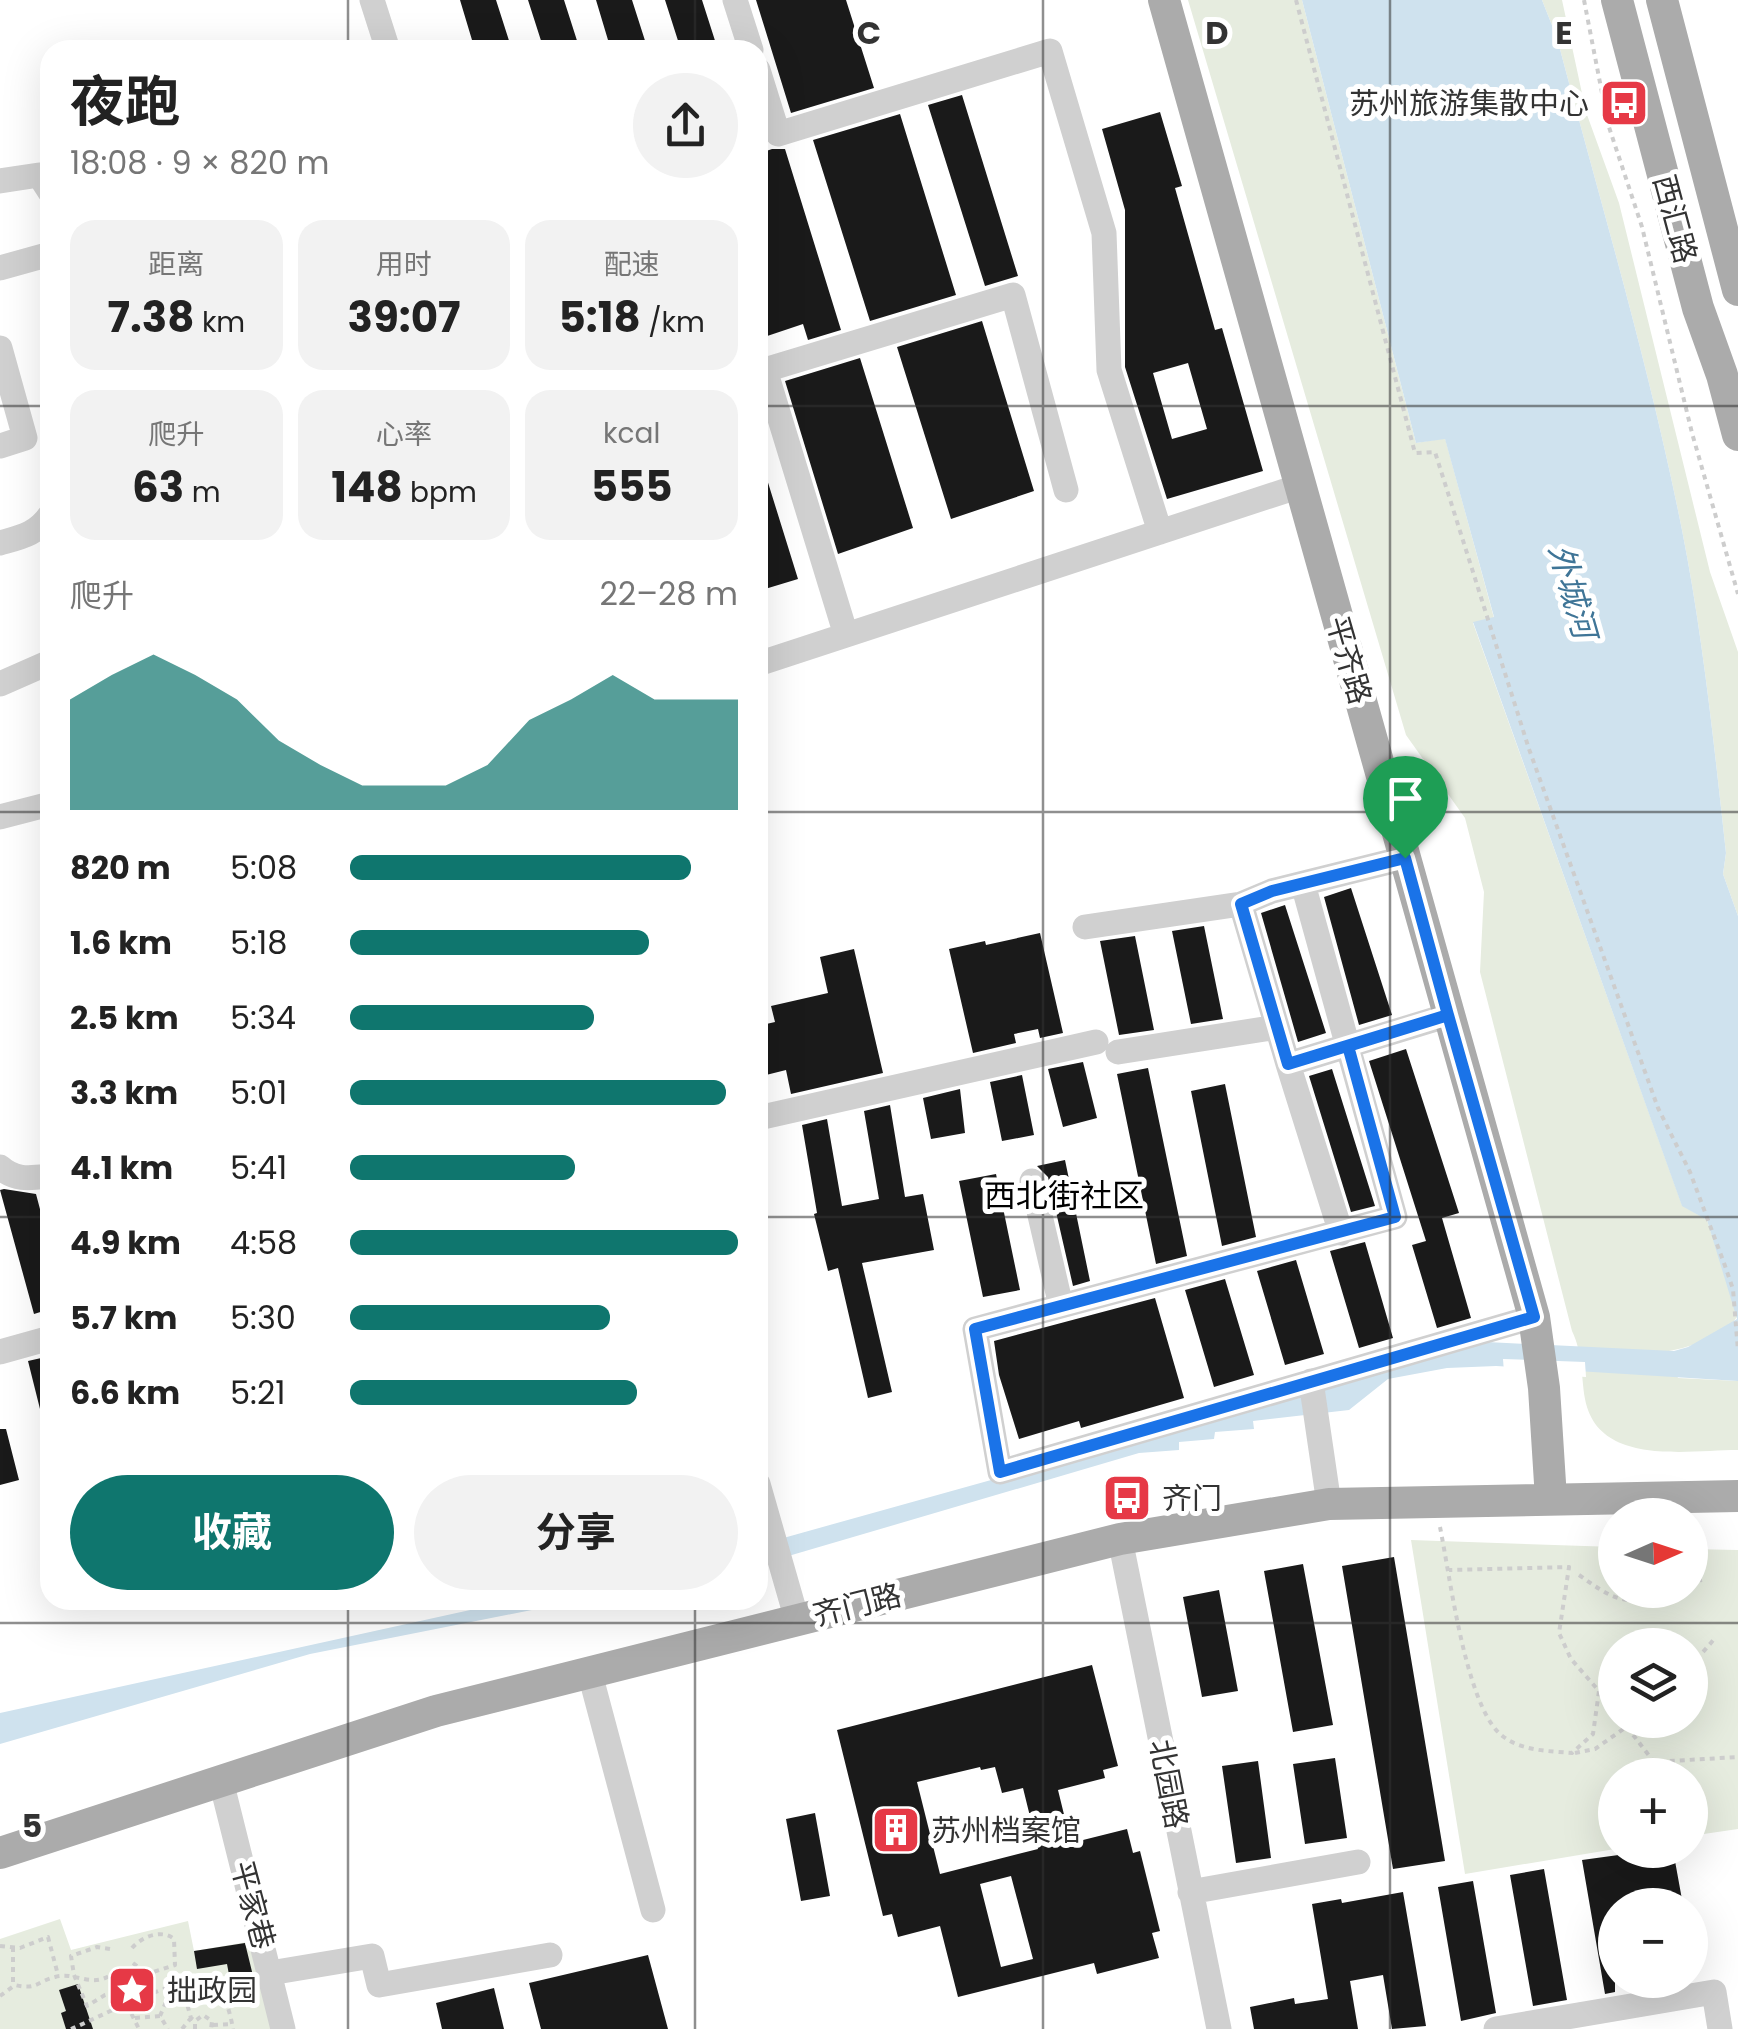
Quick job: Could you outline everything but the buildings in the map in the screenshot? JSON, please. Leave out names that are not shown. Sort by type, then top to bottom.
[{"type":"main road","name":"平齐路","points":[[1164,0],[1534,1317],[1551,1499]]},
{"type":"main road","name":"西汇路","points":[[1618,0],[1698,308],[1722,374],[1738,435]]},
{"type":"main road","name":"西汇路","points":[[1662,0],[1732,238],[1738,290]]},
{"type":"main road","name":"齐门路","points":[[0,1853],[436,1711],[1120,1538],[1329,1504],[1738,1496]]},
{"type":"street","points":[[372,0],[385,40]]},
{"type":"street","points":[[735,0],[748,40]]},
{"type":"street","points":[[768,107],[778,134],[1050,51],[1104,233],[1108,370],[1160,532]]},
{"type":"street","points":[[0,182],[40,177]]},
{"type":"street","points":[[0,268],[40,257]]},
{"type":"street","points":[[768,369],[1013,295],[1066,490]]},
{"type":"street","points":[[0,348],[24,438],[0,446]]},
{"type":"street","points":[[768,380],[846,635]]},
{"type":"street","points":[[768,661],[1300,486]]},
{"type":"street","points":[[0,543],[40,529]]},
{"type":"street","points":[[0,684],[40,666]]},
{"type":"street","points":[[0,817],[40,807]]},
{"type":"street","points":[[1085,926],[1241,904],[1405,858]]},
{"type":"street","points":[[1303,884],[1395,1217],[975,1329],[1000,1472],[1534,1317]]},
{"type":"street","points":[[1241,904],[1341,1233]]},
{"type":"street","points":[[1288,1064],[1448,1015]]},
{"type":"street","points":[[768,1116],[1107,1047],[1278,1027]]},
{"type":"street","points":[[0,1167],[15,1177],[40,1177]]},
{"type":"street","points":[[1032,1181],[1061,1306]]},
{"type":"street","points":[[0,1352],[40,1341]]},
{"type":"street","points":[[1312,1382],[1329,1504]]},
{"type":"street","points":[[768,1526],[797,1620]]},
{"type":"street","name":"北园路","points":[[1120,1538],[1219,2029]]},
{"type":"street","points":[[590,1674],[653,1910]]},
{"type":"street","name":"平家巷","points":[[220,1782],[283,2029]]},
{"type":"street","points":[[1190,1892],[1358,1862]]},
{"type":"street","points":[[270,1973],[372,1956],[379,1985],[550,1955]]},
{"type":"street","points":[[1496,2029],[1606,2020],[1714,1992],[1720,2029]]},
{"type":"path","points":[[1296,0],[1415,454],[1435,452],[1548,802],[1658,1108],[1690,1172],[1724,1263],[1733,1290],[1738,1350]]},
{"type":"path","points":[[1584,0],[1608,124],[1642,227],[1692,433],[1738,594]]},
{"type":"path","points":[[1434,1503],[1474,1690],[1498,1733],[1525,1748],[1572,1754],[1596,1750],[1612,1738]]},
{"type":"path","points":[[1449,1570],[1568,1567],[1559,1633],[1572,1659],[1598,1692],[1593,1734],[1572,1754]]},
{"type":"path","points":[[1579,1576],[1598,1589]]},
{"type":"path","points":[[1708,1647],[1716,1637]]},
{"type":"path","points":[[1635,1738],[1654,1762],[1738,1757]]},
{"type":"path","points":[[132,1948],[148,1937],[166,1934],[174,1940],[175,1965],[147,1974]]},
{"type":"path","points":[[0,1946],[26,1947],[48,1936],[58,1975]]},
{"type":"path","points":[[110,1949],[97,1946],[72,1954],[74,1974],[84,2000],[90,2007],[107,1994],[125,1990],[126,1973]]},
{"type":"path","points":[[13,1947],[13,1986]]},
{"type":"path","points":[[134,1962],[147,1974],[154,1993]]},
{"type":"path","points":[[0,1996],[13,1986],[31,1988],[58,1975],[98,1981],[112,1974]]},
{"type":"path","points":[[70,2029],[154,1993],[191,1982],[208,1983],[224,1998],[232,2026],[212,2027],[210,2018],[204,2015],[182,2029]]},
{"type":"path","points":[[160,2016],[167,2002],[176,1998],[187,2004],[195,2029]]},
{"type":"path","points":[[127,2004],[139,2029]]},
{"type":"path","points":[[135,2018],[160,2016]]},
{"type":"path","points":[[160,2016],[168,2029]]},
{"type":"shaded area","points":[[1188,0],[1302,0],[1416,443],[1445,438],[1494,618],[1473,623],[1682,1205],[1707,1220],[1738,1315],[1717,1334],[1669,1351],[1678,1378],[1738,1381],[1738,1450],[1647,1450],[1607,1436],[1593,1421],[1585,1399],[1578,1348],[1480,972],[1484,892],[1465,818],[1406,735]]},
{"type":"shaded area","points":[[1542,0],[1562,0],[1586,112],[1619,203],[1710,572],[1738,652],[1738,916],[1723,874],[1726,853],[1707,691],[1669,468],[1557,38]]},
{"type":"shaded area","points":[[1411,1540],[1598,1546],[1598,1608],[1708,1608],[1708,1549],[1738,1550],[1738,1829],[1708,1833],[1708,1758],[1598,1758],[1598,1852],[1465,1874]]},
{"type":"shaded area","name":"拙政园","points":[[60,1919],[71,1950],[188,1921],[194,1951],[253,1941],[272,2029],[0,2029],[0,1939]]},
{"type":"water","name":"外城河","points":[[1302,0],[1542,0],[1557,38],[1639,344],[1669,468],[1696,610],[1726,853],[1723,874],[1738,916],[1738,1381],[1496,1366],[1447,1368],[1388,1379],[1349,1410],[1253,1421],[1254,1429],[1215,1432],[1214,1439],[1179,1442],[1179,1450],[1139,1453],[768,1562],[768,1542],[1487,1342],[1674,1351],[1737,1319],[1707,1220],[1682,1206],[1473,622],[1494,617],[1445,439],[1416,443]]},
{"type":"water","points":[[470,1610],[532,1610],[310,1654],[0,1744],[0,1713]]},
{"type":"pier","points":[[1503,1359],[1585,1362],[1586,1377],[1504,1372]]},
{"type":"place","name":"苏州旅游集散中心","points":[[1624,103]]},
{"type":"place","name":"齐门","points":[[1127,1498]]},
{"type":"place","name":"苏州档案馆","points":[[896,1830]]},
{"type":"place","name":"拙政园","points":[[132,1990]]},
{"type":"district","name":"西北街社区","points":[[1064,1195]]},
{"type":"route","points":[[1405,858],[1272,891],[1241,904],[1288,1064],[1448,1015],[1534,1317],[1000,1472],[975,1329],[1395,1217],[1348,1046],[1448,1015],[1405,858]]}]
